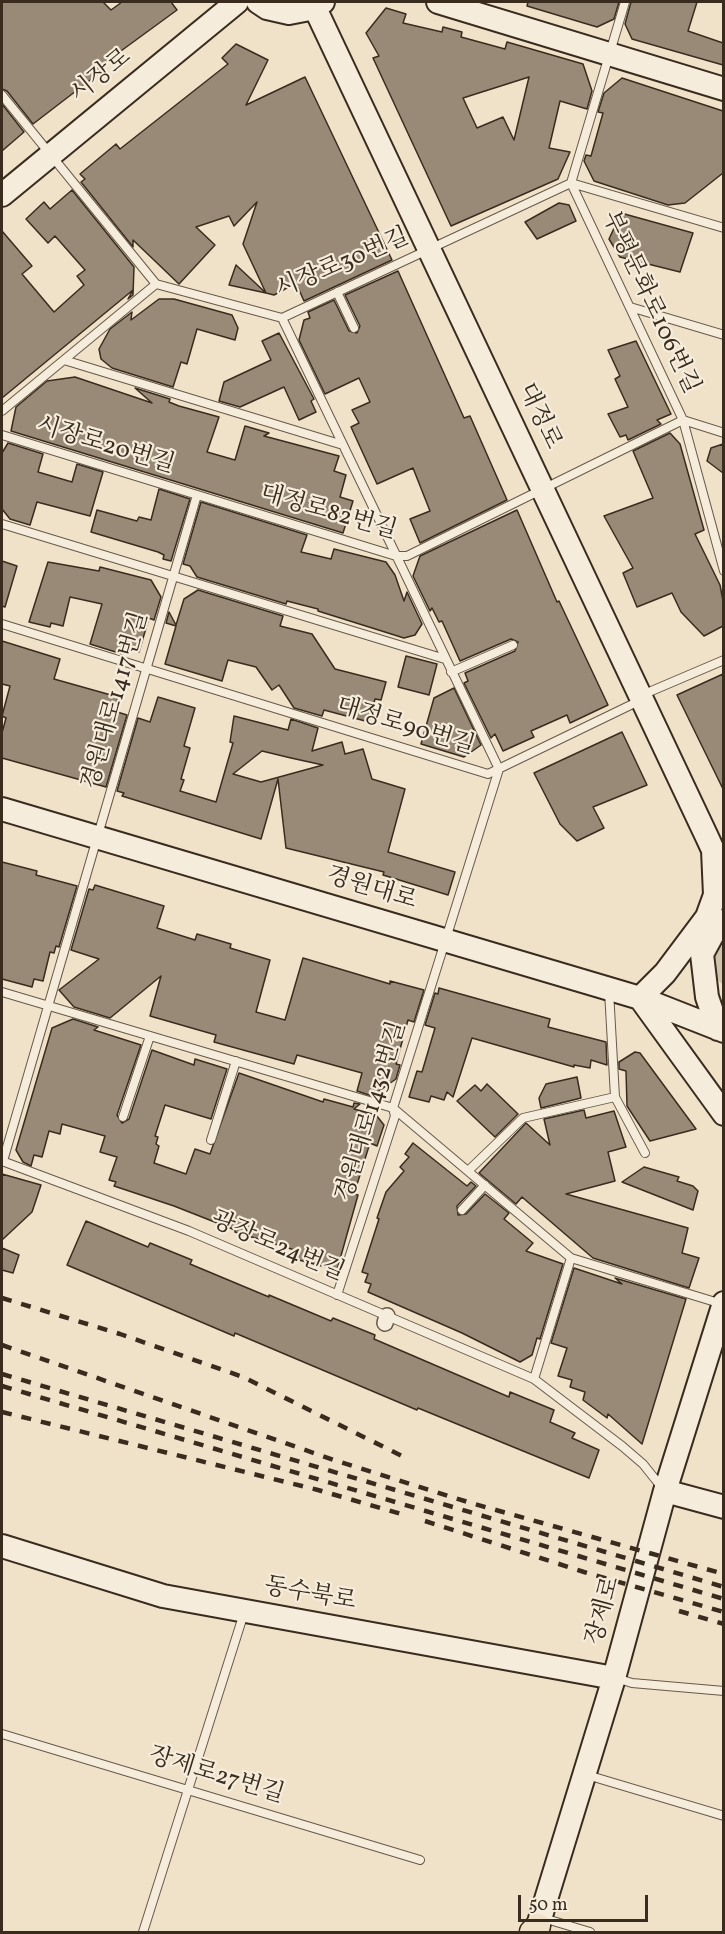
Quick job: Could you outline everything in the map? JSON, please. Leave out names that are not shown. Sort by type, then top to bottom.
[{"type":"street","name":"시장로","points":[[2,195],[237,2]]},
{"type":"street","points":[[258,2],[267,8],[289,13],[319,5]]},
{"type":"street","points":[[438,2],[723,89]]},
{"type":"street","name":"대정로","points":[[319,5],[429,249],[642,698],[720,854]]},
{"type":"street","name":"경원대로","points":[[2,809],[640,998],[722,1029]]},
{"type":"street","points":[[720,854],[716,895],[707,917],[665,973],[640,998],[723,1114]]},
{"type":"street","points":[[722,1029],[707,997],[702,954],[723,916]]},
{"type":"street","name":"장제로","points":[[537,1927],[586,1774],[665,1491],[723,1304]]},
{"type":"street","points":[[665,1491],[723,1508]]},
{"type":"street","name":"동수북로","points":[[2,1546],[162,1596],[614,1678]]},
{"type":"lane","points":[[625,2],[571,183],[723,228]]},
{"type":"lane","points":[[2,95],[156,284],[2,411]]},
{"type":"lane","name":"시장로30번길","points":[[156,284],[282,318],[571,183]]},
{"type":"lane","name":"부평문화로106번길","points":[[571,183],[683,420],[723,571]]},
{"type":"lane","points":[[337,292],[354,328]]},
{"type":"lane","points":[[630,307],[723,335]]},
{"type":"lane","points":[[282,318],[499,769]]},
{"type":"lane","points":[[64,360],[343,445]]},
{"type":"lane","points":[[683,420],[723,433]]},
{"type":"lane","name":"대정로82번길","points":[[197,495],[396,556],[407,556],[683,420]]},
{"type":"lane","name":"시장로20번길","points":[[2,435],[197,495]]},
{"type":"lane","name":"경원대로1417번길","points":[[2,1161],[197,495]]},
{"type":"lane","points":[[2,524],[445,659]]},
{"type":"lane","name":"대정로90번길","points":[[2,624],[488,774],[723,660]]},
{"type":"lane","points":[[451,672],[513,645]]},
{"type":"lane","name":"경원대로1432번길","points":[[337,1295],[395,1116],[393,1108],[499,769]]},
{"type":"lane","points":[[609,989],[615,1097],[645,1153]]},
{"type":"lane","points":[[2,992],[393,1108],[571,1258],[723,1304]]},
{"type":"lane","points":[[123,1117],[150,1036]]},
{"type":"lane","points":[[211,1140],[236,1061]]},
{"type":"lane","points":[[468,1171],[523,1118],[615,1097]]},
{"type":"lane","name":"광장로24번길","points":[[2,1161],[57,1184],[189,1232],[337,1295],[386,1319],[534,1380],[643,1464],[665,1491]]},
{"type":"lane","points":[[462,1210],[485,1185]]},
{"type":"lane","points":[[534,1380],[571,1258]]},
{"type":"lane","points":[[143,1932],[245,1612]]},
{"type":"lane","points":[[614,1678],[632,1683],[723,1691]]},
{"type":"lane","name":"장제로27번길","points":[[2,1734],[189,1788],[420,1860]]},
{"type":"lane","points":[[586,1774],[723,1816]]},
{"type":"lane","points":[[537,1927],[590,1932]]},
{"type":"shaded area","points":[[723,929],[723,985],[715,977],[712,945]]},
{"type":"building","points":[[2,2],[103,2],[111,10],[122,2],[171,2],[177,10],[99,67],[102,71],[33,124],[7,91],[2,89]]},
{"type":"building","points":[[528,2],[619,2],[614,19],[597,27],[527,6]]},
{"type":"building","points":[[631,2],[697,2],[688,31],[723,43],[723,65],[632,39],[625,24]]},
{"type":"building","points":[[386,8],[406,14],[403,23],[442,32],[443,27],[462,32],[461,37],[505,49],[507,42],[583,64],[592,91],[587,109],[560,101],[549,148],[570,152],[558,179],[451,226],[373,58],[379,56],[366,33]],"holes":[[[529,77],[514,140],[503,117],[477,128],[463,98]]]},
{"type":"building","points":[[236,44],[268,60],[246,105],[305,77],[392,260],[304,301],[296,283],[274,295],[266,293],[243,244],[257,202],[234,226],[229,216],[196,227],[215,245],[179,284],[133,240],[133,247],[81,182],[85,179],[80,174],[116,144],[120,149],[228,64],[222,58]]},
{"type":"building","points":[[622,78],[723,111],[723,173],[685,203],[668,205],[594,181],[584,161],[586,155],[591,156],[603,113],[598,112],[604,93]]},
{"type":"building","points":[[2,104],[24,132],[2,151]]},
{"type":"building","points":[[72,190],[134,267],[133,295],[128,299],[133,290],[2,398],[2,231],[32,266],[22,274],[54,312],[84,285],[77,276],[85,270],[55,236],[48,243],[26,219],[44,202],[50,209]]},
{"type":"building","points":[[559,203],[569,205],[576,221],[537,239],[525,222]]},
{"type":"building","points":[[621,213],[693,233],[680,272],[620,257],[609,239]]},
{"type":"building","points":[[236,265],[266,293],[229,285]]},
{"type":"building","points":[[398,271],[464,418],[470,416],[507,500],[420,543],[410,519],[430,511],[413,468],[377,484],[351,427],[359,423],[352,410],[370,402],[359,378],[325,394],[299,340],[304,320],[310,318],[308,312],[334,300],[349,331],[357,333],[360,326],[345,295]]},
{"type":"building","points":[[159,299],[174,299],[232,315],[238,328],[235,340],[197,329],[187,364],[181,362],[173,387],[112,368],[101,359],[99,349],[110,329],[132,312],[131,320]]},
{"type":"building","points":[[279,333],[314,399],[311,401],[316,412],[299,420],[284,387],[240,407],[219,401],[224,382],[271,360],[262,341]]},
{"type":"building","points":[[636,341],[671,414],[657,420],[661,424],[628,440],[626,435],[620,437],[608,414],[628,407],[615,379],[620,376],[608,350]]},
{"type":"building","points":[[75,377],[152,403],[135,388],[170,399],[169,402],[179,406],[219,417],[207,452],[235,460],[245,426],[269,433],[264,436],[339,456],[334,471],[346,475],[340,497],[353,501],[343,533],[11,431],[16,407],[47,381]]},
{"type":"building","points":[[670,433],[680,444],[704,530],[695,534],[720,585],[723,601],[723,626],[704,636],[681,612],[672,593],[637,607],[623,573],[633,568],[604,516],[653,498],[633,451]]},
{"type":"building","points":[[8,443],[43,454],[38,472],[72,482],[77,464],[103,472],[90,516],[37,502],[30,525],[10,519],[2,509],[2,453]]},
{"type":"building","points":[[723,444],[723,473],[707,461],[711,448]]},
{"type":"building","points":[[159,489],[190,499],[171,561],[163,559],[164,555],[158,552],[91,532],[97,510],[137,521],[139,517],[151,520]]},
{"type":"building","points":[[201,502],[307,535],[301,552],[331,559],[334,549],[386,562],[395,575],[404,601],[407,592],[422,624],[415,635],[404,638],[318,611],[318,609],[287,601],[286,604],[197,577],[190,566],[183,564]]},
{"type":"building","points":[[517,510],[557,602],[559,601],[608,705],[570,723],[567,715],[531,731],[534,737],[503,751],[495,734],[491,738],[464,683],[468,681],[465,673],[515,651],[518,642],[511,639],[460,661],[442,621],[439,622],[432,608],[430,611],[413,576],[420,556]]},
{"type":"building","points":[[2,561],[17,566],[5,607],[2,606]]},
{"type":"building","points":[[48,562],[99,571],[100,567],[151,580],[161,597],[154,620],[149,618],[139,652],[124,648],[122,654],[90,644],[102,604],[70,597],[63,626],[51,623],[50,627],[29,622]]},
{"type":"building","points":[[198,590],[283,616],[280,626],[312,634],[335,669],[386,682],[381,700],[375,699],[369,722],[324,710],[322,716],[294,708],[279,685],[272,690],[256,667],[228,660],[222,681],[165,664],[176,626],[166,623],[169,612],[176,625],[184,599]]},
{"type":"building","points":[[2,641],[60,659],[54,679],[118,697],[114,711],[127,715],[106,787],[2,758],[2,733],[6,718],[2,716],[10,686],[2,684]]},
{"type":"building","points":[[406,656],[437,664],[429,695],[398,687]]},
{"type":"building","points":[[723,674],[723,789],[677,695]]},
{"type":"building","points":[[454,688],[481,745],[464,757],[421,744],[434,698]]},
{"type":"building","points":[[158,697],[195,708],[184,746],[190,748],[180,791],[216,802],[233,743],[230,742],[234,716],[288,730],[291,719],[318,728],[312,751],[342,742],[345,754],[363,749],[372,779],[405,789],[388,852],[455,872],[448,895],[383,875],[384,872],[286,848],[278,779],[261,839],[122,796],[124,793],[117,791],[138,718],[150,722]],"holes":[[[262,751],[323,765],[261,782],[233,774]]]},
{"type":"building","points":[[622,732],[647,785],[593,807],[604,828],[577,841],[560,824],[534,773]]},
{"type":"building","points":[[2,862],[37,871],[36,875],[77,886],[59,947],[56,946],[54,953],[50,952],[43,981],[34,979],[32,987],[2,979]]},
{"type":"building","points":[[95,885],[164,906],[157,928],[195,940],[197,934],[231,944],[230,948],[270,960],[256,1012],[285,1020],[303,958],[390,984],[390,981],[424,990],[414,1022],[408,1020],[396,1064],[400,1065],[396,1079],[372,1096],[357,1091],[362,1073],[297,1055],[294,1064],[214,1042],[216,1035],[150,1016],[161,976],[110,1018],[74,1007],[59,990],[99,959],[71,950],[89,889],[93,890]]},
{"type":"building","points":[[439,988],[550,1019],[548,1027],[606,1042],[607,1065],[591,1060],[590,1068],[574,1065],[574,1067],[472,1038],[453,1097],[447,1092],[444,1100],[431,1096],[429,1102],[409,1097],[417,1071],[422,1072],[435,1028],[425,1025],[435,993],[438,994]]},
{"type":"building","points":[[73,1019],[98,1027],[94,1030],[141,1045],[117,1115],[122,1123],[129,1119],[152,1050],[194,1065],[195,1059],[227,1069],[211,1119],[165,1105],[155,1136],[158,1137],[156,1144],[159,1146],[154,1163],[186,1174],[195,1149],[210,1154],[239,1073],[323,1102],[324,1099],[353,1107],[354,1103],[360,1104],[354,1109],[376,1115],[384,1125],[377,1146],[370,1143],[354,1194],[358,1195],[337,1270],[295,1259],[298,1251],[235,1232],[235,1230],[174,1206],[114,1186],[116,1182],[109,1180],[117,1157],[100,1152],[105,1136],[62,1124],[60,1134],[49,1131],[42,1157],[34,1155],[31,1166],[23,1162],[16,1150],[52,1028]]},
{"type":"building","points":[[635,1052],[640,1053],[696,1129],[650,1141],[627,1106],[626,1071],[619,1069],[619,1062]]},
{"type":"building","points":[[577,1077],[581,1098],[541,1108],[539,1098],[546,1084]]},
{"type":"building","points":[[487,1084],[518,1114],[495,1137],[457,1101],[475,1085],[481,1091]]},
{"type":"building","points":[[584,1110],[586,1118],[614,1111],[626,1147],[608,1152],[615,1181],[566,1194],[688,1228],[682,1253],[699,1258],[689,1288],[593,1258],[522,1197],[516,1204],[479,1173],[526,1123],[550,1145],[544,1119]]},
{"type":"building","points":[[413,1143],[467,1186],[471,1182],[476,1186],[457,1206],[458,1215],[466,1214],[485,1194],[509,1213],[504,1219],[533,1243],[526,1251],[563,1264],[540,1339],[537,1338],[532,1355],[520,1362],[462,1333],[368,1292],[371,1284],[365,1282],[368,1274],[362,1272],[379,1219],[377,1218],[386,1192],[404,1171],[400,1167],[409,1157],[405,1154]]},
{"type":"building","points":[[644,1167],[679,1177],[677,1181],[693,1186],[698,1191],[693,1210],[622,1182]]},
{"type":"building","points":[[2,1174],[41,1185],[32,1212],[2,1240]]},
{"type":"building","points":[[86,1221],[148,1247],[150,1243],[192,1260],[190,1264],[269,1297],[269,1295],[331,1321],[333,1318],[375,1335],[374,1339],[509,1397],[510,1392],[554,1410],[550,1422],[575,1433],[572,1438],[599,1450],[589,1478],[418,1408],[417,1410],[235,1333],[234,1336],[67,1265]]},
{"type":"building","points":[[2,1248],[19,1255],[13,1273],[2,1270]]},
{"type":"building","points":[[574,1268],[622,1284],[615,1278],[686,1299],[642,1444],[608,1414],[607,1418],[583,1400],[585,1392],[570,1387],[572,1380],[558,1376],[567,1348],[551,1343]]},
{"type":"railway","points":[[2,1298],[120,1334],[243,1377],[402,1456]]},
{"type":"railway","points":[[2,1345],[334,1460],[471,1503],[724,1574]]},
{"type":"railway","points":[[2,1374],[724,1587]]},
{"type":"railway","points":[[2,1386],[724,1599]]},
{"type":"railway","points":[[2,1412],[318,1490],[405,1515]]},
{"type":"railway","points":[[425,1521],[584,1572],[724,1612]]},
{"type":"railway","points":[[679,1611],[724,1624]]}]
